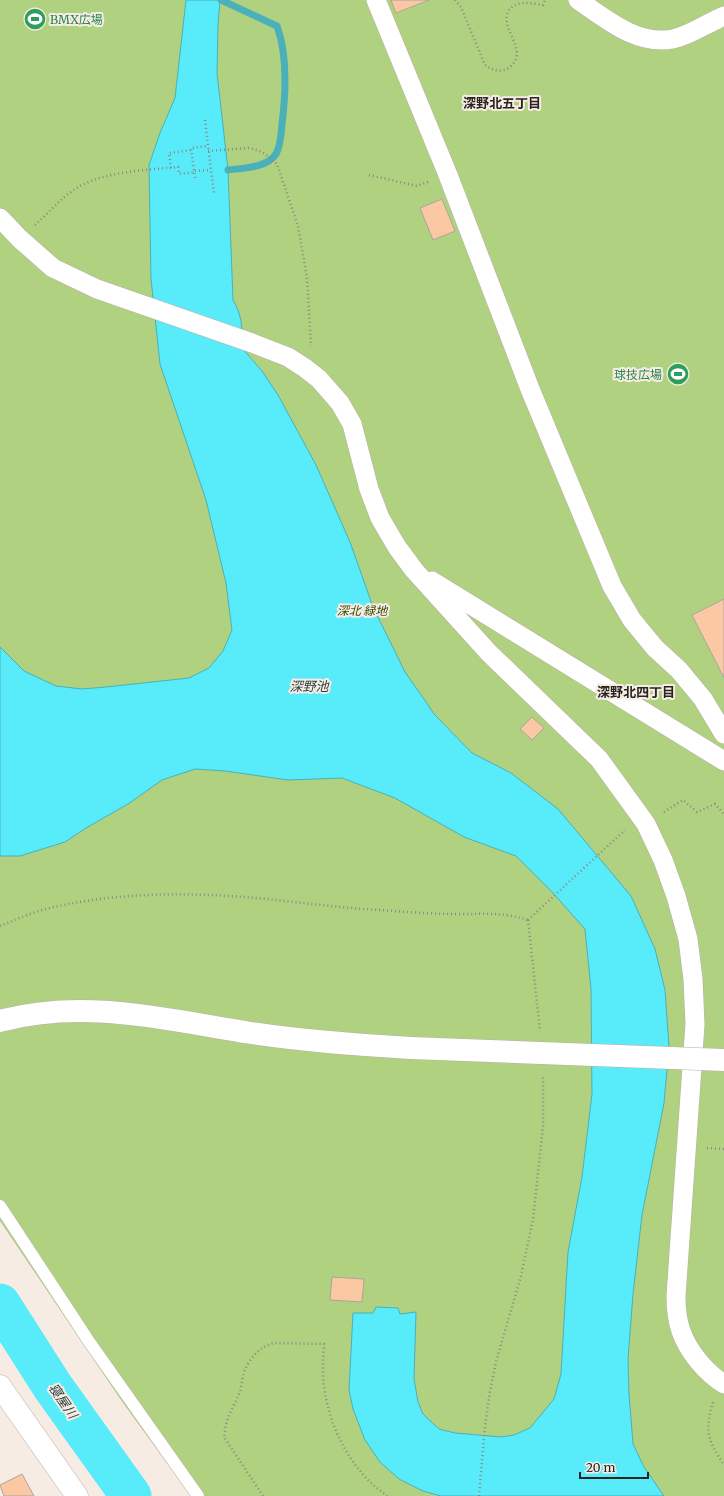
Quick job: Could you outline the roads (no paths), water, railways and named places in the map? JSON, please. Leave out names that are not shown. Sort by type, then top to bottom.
[{"type":"street","points":[[376,0],[448,175],[530,389],[612,586],[632,620],[655,648],[684,676],[703,699],[724,734]]},
{"type":"street","points":[[578,0],[624,31],[646,39],[672,39],[690,33],[709,22],[724,16]]},
{"type":"street","points":[[0,218],[20,239],[53,268],[96,289],[252,343],[288,358],[305,368],[319,379],[340,403],[352,424],[369,489],[380,518],[397,547],[414,570],[489,653],[599,759],[646,824],[663,860],[676,896],[688,939],[693,979],[695,1024],[676,1296],[677,1313],[680,1330],[686,1343],[706,1370],[723,1383]]},
{"type":"street","points":[[414,570],[724,761]]},
{"type":"street","points":[[0,1021],[32,1014],[60,1011],[108,1011],[143,1014],[200,1025],[304,1040],[359,1046],[724,1060]]},
{"type":"street","points":[[0,1386],[34,1437],[77,1496]]},
{"type":"lane","points":[[0,1206],[90,1343],[198,1496]]},
{"type":"water","name":"深野池","points":[[186,0],[220,0],[217,73],[228,170],[233,300],[241,323],[242,348],[262,371],[278,395],[316,465],[350,542],[373,607],[405,672],[434,714],[472,753],[511,773],[558,809],[631,896],[655,949],[665,990],[669,1047],[664,1103],[642,1215],[633,1294],[628,1359],[633,1444],[644,1467],[664,1496],[441,1496],[423,1491],[399,1479],[380,1462],[365,1440],[353,1409],[349,1390],[353,1313],[373,1313],[376,1307],[398,1308],[400,1314],[416,1312],[414,1379],[418,1402],[423,1414],[439,1429],[455,1433],[501,1437],[514,1435],[530,1428],[554,1399],[561,1374],[568,1252],[582,1177],[592,1094],[591,989],[585,929],[553,893],[516,856],[464,837],[395,798],[342,778],[288,780],[225,771],[195,769],[162,780],[128,804],[65,842],[20,856],[0,856],[0,647],[24,671],[56,686],[82,689],[189,678],[209,668],[223,651],[232,630],[226,583],[206,500],[160,364],[151,279],[149,165],[160,133],[175,98]]},
{"type":"waterway","points":[[221,0],[277,26],[283,49],[285,74],[281,135],[276,154],[272,159],[261,165],[228,170]]},
{"type":"waterway","name":"寝屋川","points":[[0,1304],[53,1387],[131,1496]]},
{"type":"place","name":"BMX広場","points":[[35,19]]},
{"type":"place","name":"球技広場","points":[[678,374]]},
{"type":"district","name":"深野北五丁目","points":[[502,103]]},
{"type":"district","name":"深野北四丁目","points":[[636,692]]},
{"type":"park label","name":"深北 緑地","points":[[362,610]]}]
